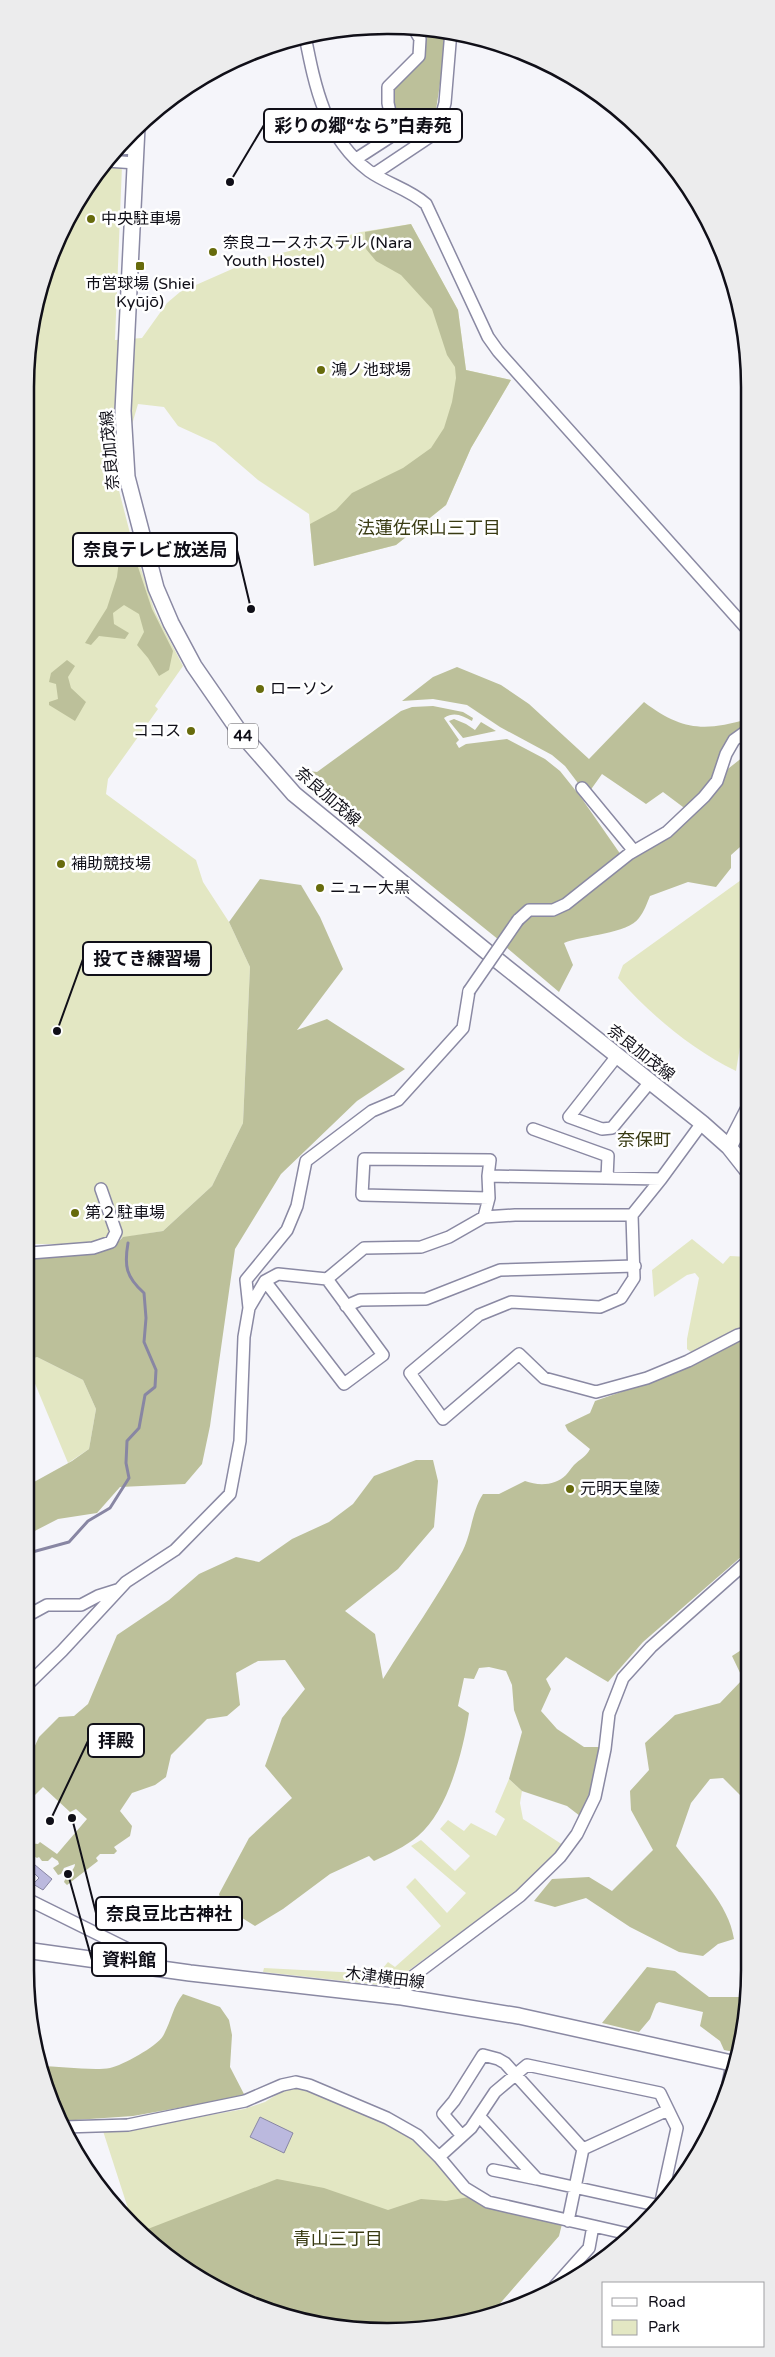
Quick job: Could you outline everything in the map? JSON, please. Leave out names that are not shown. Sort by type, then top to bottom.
[{"type":"main road","name":"奈良加茂線","points":[[137,137],[122,412],[127,478],[156,588],[187,653],[239,731],[294,794],[616,1056],[702,1123],[729,1147],[741,1162]]},
{"type":"main road","points":[[729,1147],[741,1124]]},
{"type":"main road","name":"木津横田線","points":[[34,1951],[143,1967],[402,1997],[519,2016],[728,2063]]},
{"type":"street","points":[[356,159],[390,137],[394,132],[388,104],[388,87],[390,82],[419,56],[420,39],[418,36]]},
{"type":"street","points":[[374,174],[437,132],[445,103],[450,40]]},
{"type":"street","points":[[306,44],[313,78],[324,113],[336,136],[356,159],[374,174],[413,193],[426,204],[488,337],[498,351],[741,622]]},
{"type":"street","points":[[124,152],[136,156]]},
{"type":"street","points":[[118,159],[136,156]]},
{"type":"street","points":[[34,1674],[126,1582],[174,1550],[230,1494],[240,1441],[244,1337],[249,1308],[246,1280],[287,1230],[297,1206],[306,1161],[372,1111],[398,1100],[463,1028],[469,991],[518,920],[529,910],[553,910],[566,904],[634,851],[667,832],[717,782],[726,754],[734,740],[741,735]]},
{"type":"street","points":[[582,788],[634,851]]},
{"type":"street","points":[[616,1056],[569,1117],[602,1129],[612,1128],[650,1082]]},
{"type":"street","points":[[702,1123],[632,1215],[634,1278],[621,1298],[600,1306],[511,1302],[479,1315],[410,1373],[443,1418],[519,1354],[544,1378],[596,1392],[647,1378],[688,1362],[741,1334]]},
{"type":"street","points":[[533,1129],[608,1156],[607,1178]]},
{"type":"street","points":[[484,1217],[489,1198],[488,1176],[490,1160],[364,1159],[362,1195],[489,1198]]},
{"type":"street","points":[[488,1176],[661,1179]]},
{"type":"street","points":[[34,1253],[93,1248],[111,1242],[116,1232],[101,1189]]},
{"type":"street","points":[[249,1308],[265,1281],[278,1274],[327,1279],[364,1248],[421,1247],[450,1237],[484,1217],[515,1215],[632,1215]]},
{"type":"street","points":[[346,1306],[360,1300],[426,1299],[500,1270],[635,1266]]},
{"type":"street","points":[[265,1281],[344,1384],[383,1355],[327,1279]]},
{"type":"street","points":[[402,1997],[412,1977],[520,1896],[560,1857],[577,1834],[595,1797],[604,1758],[608,1714],[623,1678],[651,1647],[741,1567]]},
{"type":"street","points":[[34,1612],[47,1605],[81,1605],[98,1596],[119,1590]]},
{"type":"street","points":[[34,1905],[140,1955],[143,1967]]},
{"type":"street","points":[[462,2136],[442,2114],[454,2100],[483,2055],[498,2058],[515,2074],[583,2149]]},
{"type":"street","points":[[440,2157],[479,2116],[495,2092],[527,2065],[660,2093],[677,2128],[663,2191]]},
{"type":"street","points":[[70,2127],[128,2125],[246,2101],[282,2085],[296,2082],[309,2085],[404,2126],[426,2143],[465,2188],[475,2196],[508,2208],[623,2233]]},
{"type":"street","points":[[583,2149],[668,2110]]},
{"type":"street","points":[[479,2116],[537,2179]]},
{"type":"street","points":[[568,2221],[583,2149]]},
{"type":"street","points":[[493,2170],[652,2204]]},
{"type":"street","points":[[564,2276],[589,2248],[593,2226]]},
{"type":"green space","points":[[422,36],[447,39],[434,123],[396,120],[392,91],[419,62],[425,45]]},
{"type":"green space","points":[[123,153],[115,340],[142,338],[167,303],[180,292],[248,262],[361,232],[411,224],[458,310],[466,370],[511,380],[471,448],[446,505],[396,545],[314,566],[309,514],[258,480],[215,443],[178,426],[164,407],[138,404],[116,479],[132,541],[155,612],[183,666],[155,706],[158,709],[108,779],[106,794],[196,860],[203,882],[229,922],[250,967],[243,1123],[212,1186],[163,1231],[85,1244],[34,1244],[34,388],[37,341],[41,318],[46,296],[61,252],[70,231],[93,191]]},
{"type":"green space","points":[[411,224],[458,310],[466,370],[511,380],[471,448],[446,505],[396,545],[314,566],[310,524],[336,510],[352,493],[403,468],[431,448],[444,428],[452,402],[456,378],[455,367],[447,355],[432,309],[401,275],[376,261],[366,249],[365,232]]},
{"type":"green space","points":[[129,540],[152,609],[173,651],[169,670],[159,676],[137,645],[144,632],[139,614],[124,605],[113,613],[114,624],[129,633],[125,639],[99,636],[91,645],[85,643],[107,608],[117,577],[121,543]]},
{"type":"green space","points":[[67,660],[75,666],[68,677],[71,688],[86,702],[75,721],[49,705],[49,702],[58,699],[56,684],[49,682],[51,673]]},
{"type":"green space","points":[[457,667],[501,685],[529,704],[589,759],[644,702],[670,718],[693,726],[718,726],[741,721],[741,737],[711,783],[687,810],[663,792],[646,804],[602,774],[587,795],[565,766],[552,755],[500,727],[467,705],[433,699],[402,701],[433,677]]},
{"type":"green space","points":[[433,706],[463,712],[473,718],[472,721],[462,716],[452,715],[444,718],[459,740],[456,743],[459,748],[466,744],[507,739],[545,759],[560,771],[580,796],[621,855],[591,876],[567,898],[554,904],[526,907],[499,940],[340,812],[302,776],[309,771],[317,772],[401,711],[412,707]]},
{"type":"green space","points":[[454,719],[475,730],[481,722],[496,731],[463,738],[449,721]]},
{"type":"green space","points":[[741,759],[741,846],[731,855],[731,868],[716,887],[688,882],[650,896],[639,918],[625,928],[564,943],[573,965],[559,992],[506,947],[530,914],[548,914],[664,837],[724,772]]},
{"type":"green space","points":[[260,879],[301,885],[320,917],[343,969],[297,1030],[327,1019],[405,1069],[357,1101],[281,1174],[235,1249],[210,1426],[202,1464],[185,1484],[120,1487],[97,1513],[58,1519],[34,1531],[34,1482],[72,1461],[89,1449],[96,1409],[83,1380],[37,1357],[34,1358],[34,1253],[114,1246],[123,1237],[163,1231],[212,1186],[243,1123],[250,967],[229,922]]},
{"type":"green space","points":[[741,880],[741,1041],[736,1071],[703,1053],[644,1005],[618,978],[623,965]]},
{"type":"green space","points":[[692,1239],[723,1264],[730,1256],[741,1257],[741,1331],[724,1335],[691,1352],[687,1349],[687,1339],[699,1278],[695,1273],[687,1275],[654,1297],[652,1270]]},
{"type":"green space","points":[[741,1338],[741,1557],[643,1642],[608,1682],[566,1657],[546,1679],[551,1689],[541,1711],[557,1729],[584,1747],[601,1747],[596,1777],[580,1816],[567,1806],[522,1791],[509,1779],[522,1732],[514,1710],[512,1685],[506,1671],[489,1667],[479,1668],[474,1679],[464,1678],[458,1706],[469,1713],[463,1745],[446,1796],[429,1825],[413,1840],[391,1853],[374,1861],[369,1856],[330,1874],[283,1909],[255,1926],[239,1916],[227,1921],[219,1894],[249,1838],[292,1798],[265,1766],[282,1718],[305,1689],[285,1660],[258,1661],[236,1673],[240,1705],[227,1716],[207,1719],[171,1755],[166,1777],[155,1785],[132,1793],[120,1811],[132,1826],[130,1836],[114,1847],[117,1851],[114,1854],[100,1854],[96,1858],[98,1861],[67,1885],[64,1882],[75,1864],[64,1868],[61,1874],[58,1875],[53,1868],[59,1864],[58,1861],[52,1857],[48,1861],[42,1861],[39,1857],[34,1856],[34,1844],[40,1842],[57,1854],[87,1819],[76,1809],[70,1812],[43,1787],[34,1796],[34,1748],[39,1737],[59,1717],[74,1716],[88,1704],[117,1635],[169,1600],[199,1574],[236,1557],[259,1562],[292,1539],[329,1522],[353,1504],[374,1476],[416,1460],[433,1460],[438,1481],[434,1527],[398,1569],[345,1611],[375,1634],[383,1679],[465,1547],[476,1508],[483,1494],[499,1494],[525,1481],[535,1484],[546,1484],[562,1479],[590,1449],[568,1431],[565,1425],[590,1413],[595,1401],[679,1372],[727,1343]]},
{"type":"green space","points":[[37,1357],[83,1380],[96,1409],[89,1449],[68,1463],[34,1381],[34,1358]]},
{"type":"green space","points":[[741,1650],[741,1675],[732,1656]]},
{"type":"green space","points":[[741,1681],[741,1796],[723,1778],[710,1779],[691,1803],[676,1846],[719,1902],[731,1926],[734,1939],[718,1944],[703,1956],[679,1952],[630,1927],[586,1898],[555,1907],[534,1901],[552,1879],[589,1877],[612,1891],[653,1850],[631,1810],[630,1791],[649,1770],[645,1743],[675,1715],[720,1703]]},
{"type":"green space","points":[[509,1779],[522,1791],[520,1803],[523,1819],[563,1845],[521,1888],[393,1982],[380,1985],[263,1972],[264,1968],[360,1973],[364,1966],[378,1974],[388,1962],[395,1967],[441,1926],[406,1887],[415,1878],[447,1913],[466,1893],[411,1846],[421,1840],[455,1871],[470,1856],[440,1829],[448,1820],[464,1831],[471,1823],[496,1836],[505,1819],[495,1812]]},
{"type":"green space","points":[[647,1967],[675,1971],[709,1997],[740,1997],[731,2051],[724,2050],[720,2041],[700,2026],[703,2012],[659,2002],[656,2004],[650,2019],[639,2032],[602,2023]]},
{"type":"green space","points":[[183,1994],[220,2007],[229,2020],[232,2035],[230,2067],[245,2096],[133,2116],[68,2121],[48,2067],[103,2069],[116,2066],[131,2059],[154,2045],[163,2036]]},
{"type":"green space","points":[[291,2089],[304,2089],[401,2130],[421,2144],[469,2197],[559,2236],[499,2305],[479,2311],[434,2320],[388,2323],[341,2320],[296,2311],[231,2287],[191,2264],[172,2250],[129,2211],[103,2131],[127,2130],[244,2109],[265,2102],[279,2093]]},
{"type":"green space","points":[[277,2179],[324,2188],[388,2210],[421,2199],[446,2201],[469,2197],[490,2208],[562,2224],[559,2236],[499,2305],[479,2311],[434,2320],[388,2323],[341,2320],[318,2316],[296,2311],[252,2296],[231,2287],[191,2264],[147,2229]]},
{"type":"water","points":[[34,1864],[52,1879],[43,1890],[34,1885],[39,1878],[35,1874]]},
{"type":"water","points":[[260,2117],[293,2133],[284,2153],[250,2137]]},
{"type":"waterway","points":[[34,1552],[69,1542],[88,1521],[110,1508],[129,1478],[126,1463],[127,1441],[139,1428],[145,1395],[155,1387],[156,1370],[144,1342],[146,1318],[144,1293],[133,1282],[128,1271],[126,1258],[128,1243]]},
{"type":"place","name":"彩りの郷“なら”白寿苑","points":[[230,182]]},
{"type":"place","name":"中央駐車場","points":[[91,219]]},
{"type":"place","name":"奈良ユースホステル (Nara Youth Hostel)","points":[[213,252]]},
{"type":"place","name":"市営球場 (Shiei Kyūjō)","points":[[140,266]]},
{"type":"place","name":"鴻ノ池球場","points":[[321,370]]},
{"type":"place","name":"奈良テレビ放送局","points":[[251,609]]},
{"type":"place","name":"ローソン","points":[[260,689]]},
{"type":"place","name":"ココス","points":[[191,731]]},
{"type":"place","name":"補助競技場","points":[[61,864]]},
{"type":"place","name":"ニュー大黒","points":[[320,888]]},
{"type":"place","name":"投てき練習場","points":[[57,1031]]},
{"type":"place","name":"第２駐車場","points":[[75,1213]]},
{"type":"place","name":"元明天皇陵","points":[[570,1489]]},
{"type":"place","name":"奈良豆比古神社","points":[[72,1818]]},
{"type":"place","name":"拝殿","points":[[50,1821]]},
{"type":"place","name":"資料館","points":[[68,1874]]},
{"type":"district","name":"法蓮佐保山三丁目","points":[[429,528]]},
{"type":"district","name":"奈保町","points":[[644,1140]]},
{"type":"district","name":"青山三丁目","points":[[338,2239]]}]
